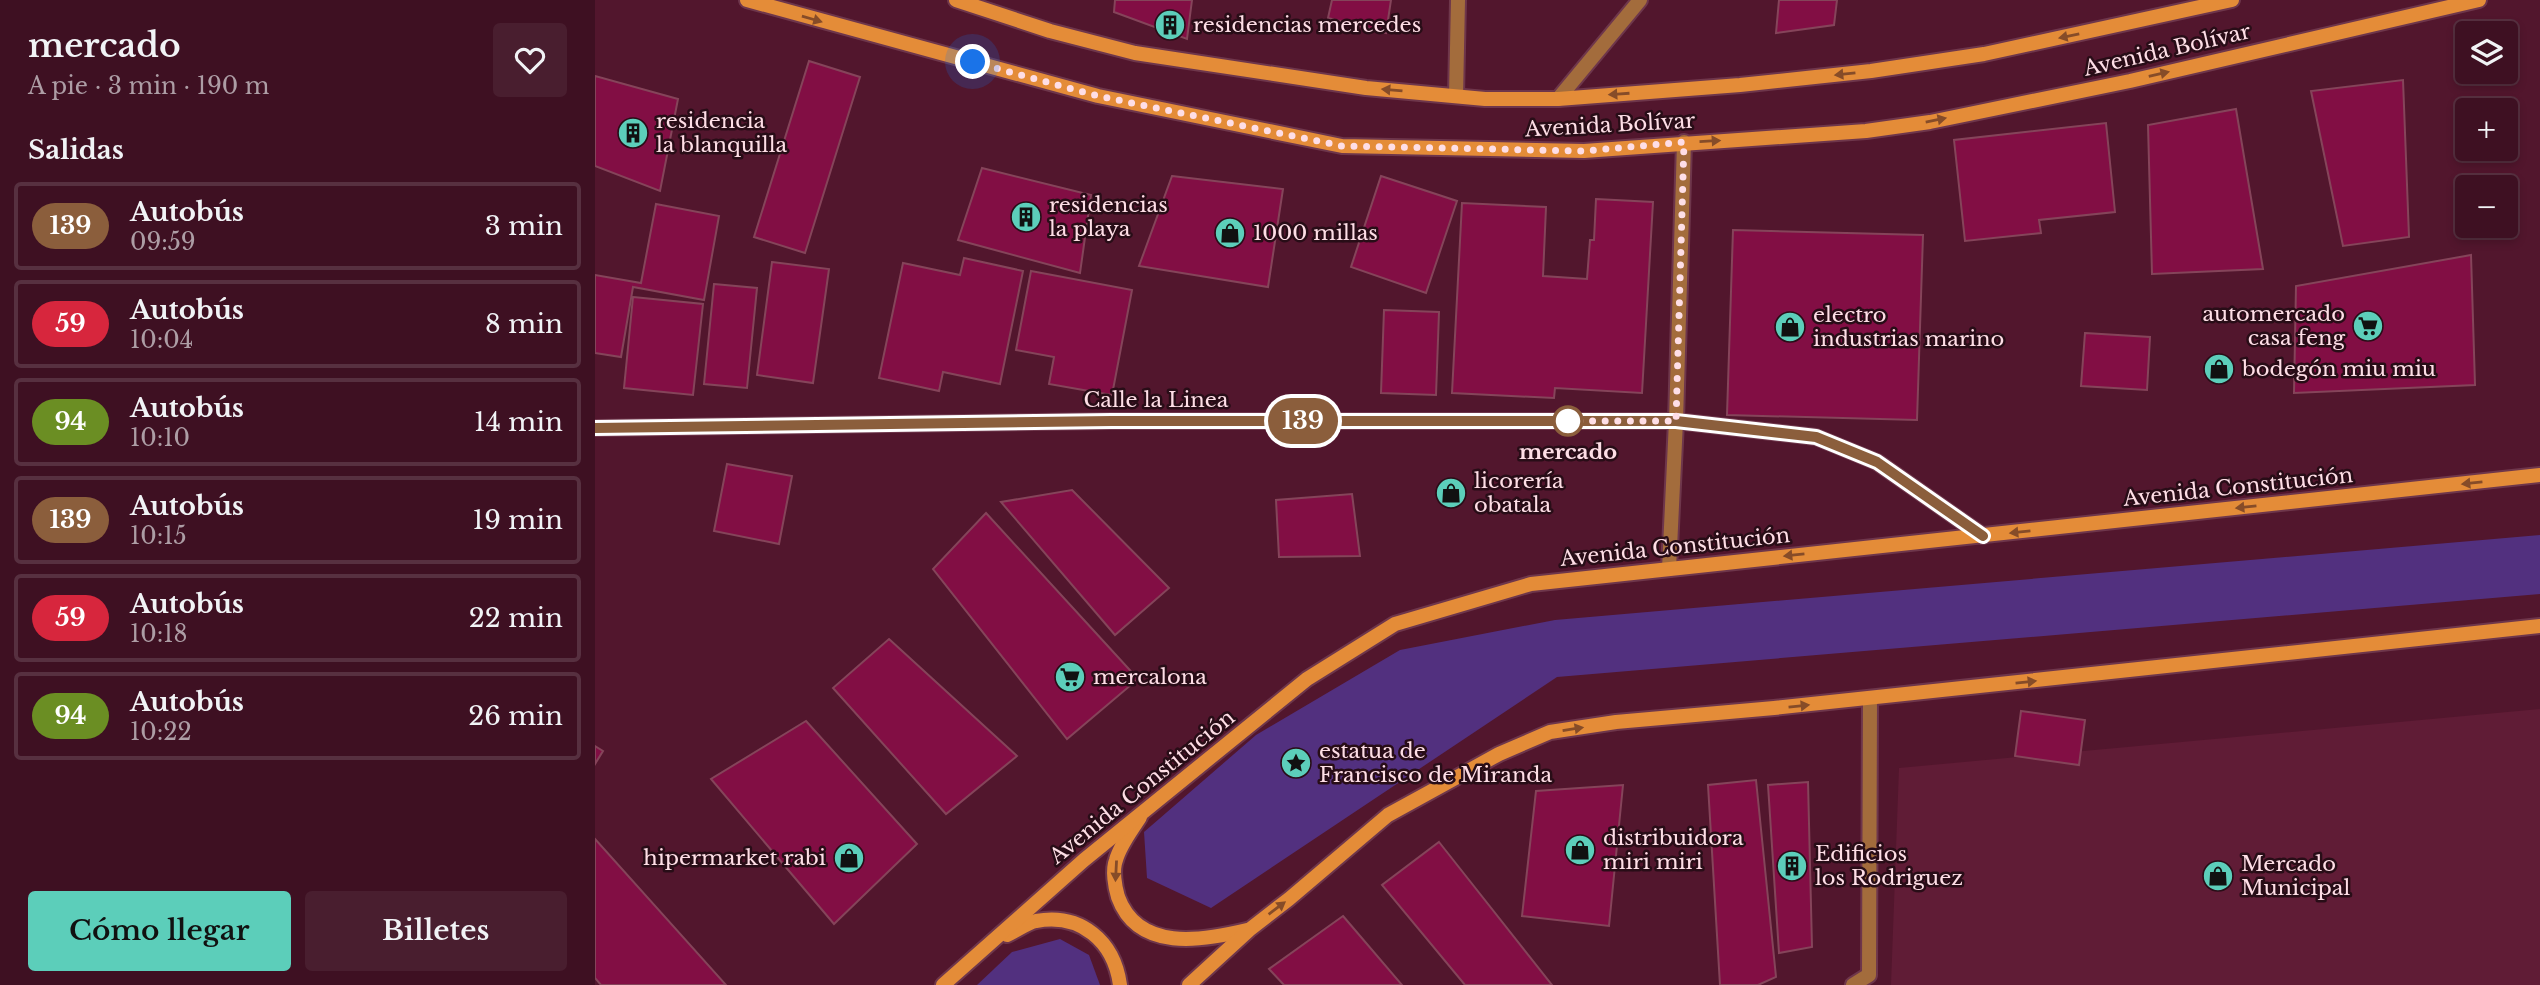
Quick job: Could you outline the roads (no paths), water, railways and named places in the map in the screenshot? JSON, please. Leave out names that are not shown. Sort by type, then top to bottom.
[{"type":"main road","name":"Avenida Bolívar","points":[[747,0],[1098,96],[1342,146],[1584,151],[1866,131],[1930,122],[2130,81],[2479,0]]},
{"type":"main road","name":"Avenida Bolívar","points":[[966,1],[1050,31],[1135,53],[1366,88],[1485,99],[1558,99],[1740,85],[1871,71],[1984,54],[2232,0]]},
{"type":"main road","name":"Avenida Constitución","points":[[943,985],[1144,810],[1307,679],[1395,624],[1531,584],[2540,475]]},
{"type":"main road","points":[[1189,985],[1249,930],[1388,816],[1499,754],[1550,732],[1616,722],[1870,698],[2540,626]]},
{"type":"main road","points":[[1144,810],[1115,861],[1115,889],[1123,910],[1135,924],[1152,934],[1169,938],[1209,939],[1249,930]]},
{"type":"main road","points":[[991,943],[1035,921],[1070,920],[1085,927],[1105,945],[1118,972],[1120,985]]},
{"type":"street","points":[[1456,96],[1458,0]]},
{"type":"street","points":[[1558,99],[1640,0]]},
{"type":"street","points":[[1669,569],[1684,142]]},
{"type":"street","name":"Calle la Linea","points":[[595,428],[1111,421],[1676,421],[1816,437],[1877,462],[1983,536]]},
{"type":"street","points":[[1853,985],[1869,975],[1870,698]]},
{"type":"place","name":"residencias mercedes","points":[[1170,25]]},
{"type":"place","name":"residencia la blanquilla","points":[[633,133]]},
{"type":"place","name":"residencias la playa","points":[[1026,217]]},
{"type":"place","name":"1000 millas","points":[[1230,233]]},
{"type":"place","name":"automercado casa feng","points":[[2368,326]]},
{"type":"place","name":"electro industrias marino","points":[[1790,327]]},
{"type":"place","name":"bodegón miu miu","points":[[2219,369]]},
{"type":"place","name":"mercado","points":[[1568,421]]},
{"type":"place","name":"licorería obatala","points":[[1451,493]]},
{"type":"place","name":"mercalona","points":[[1070,677]]},
{"type":"place","name":"estatua de Francisco de Miranda","points":[[1296,763]]},
{"type":"place","name":"distribuidora miri miri","points":[[1580,850]]},
{"type":"place","name":"hipermarket rabi","points":[[849,858]]},
{"type":"place","name":"Edificios los Rodriguez","points":[[1792,866]]},
{"type":"place","name":"Mercado Municipal","points":[[2218,876]]}]
